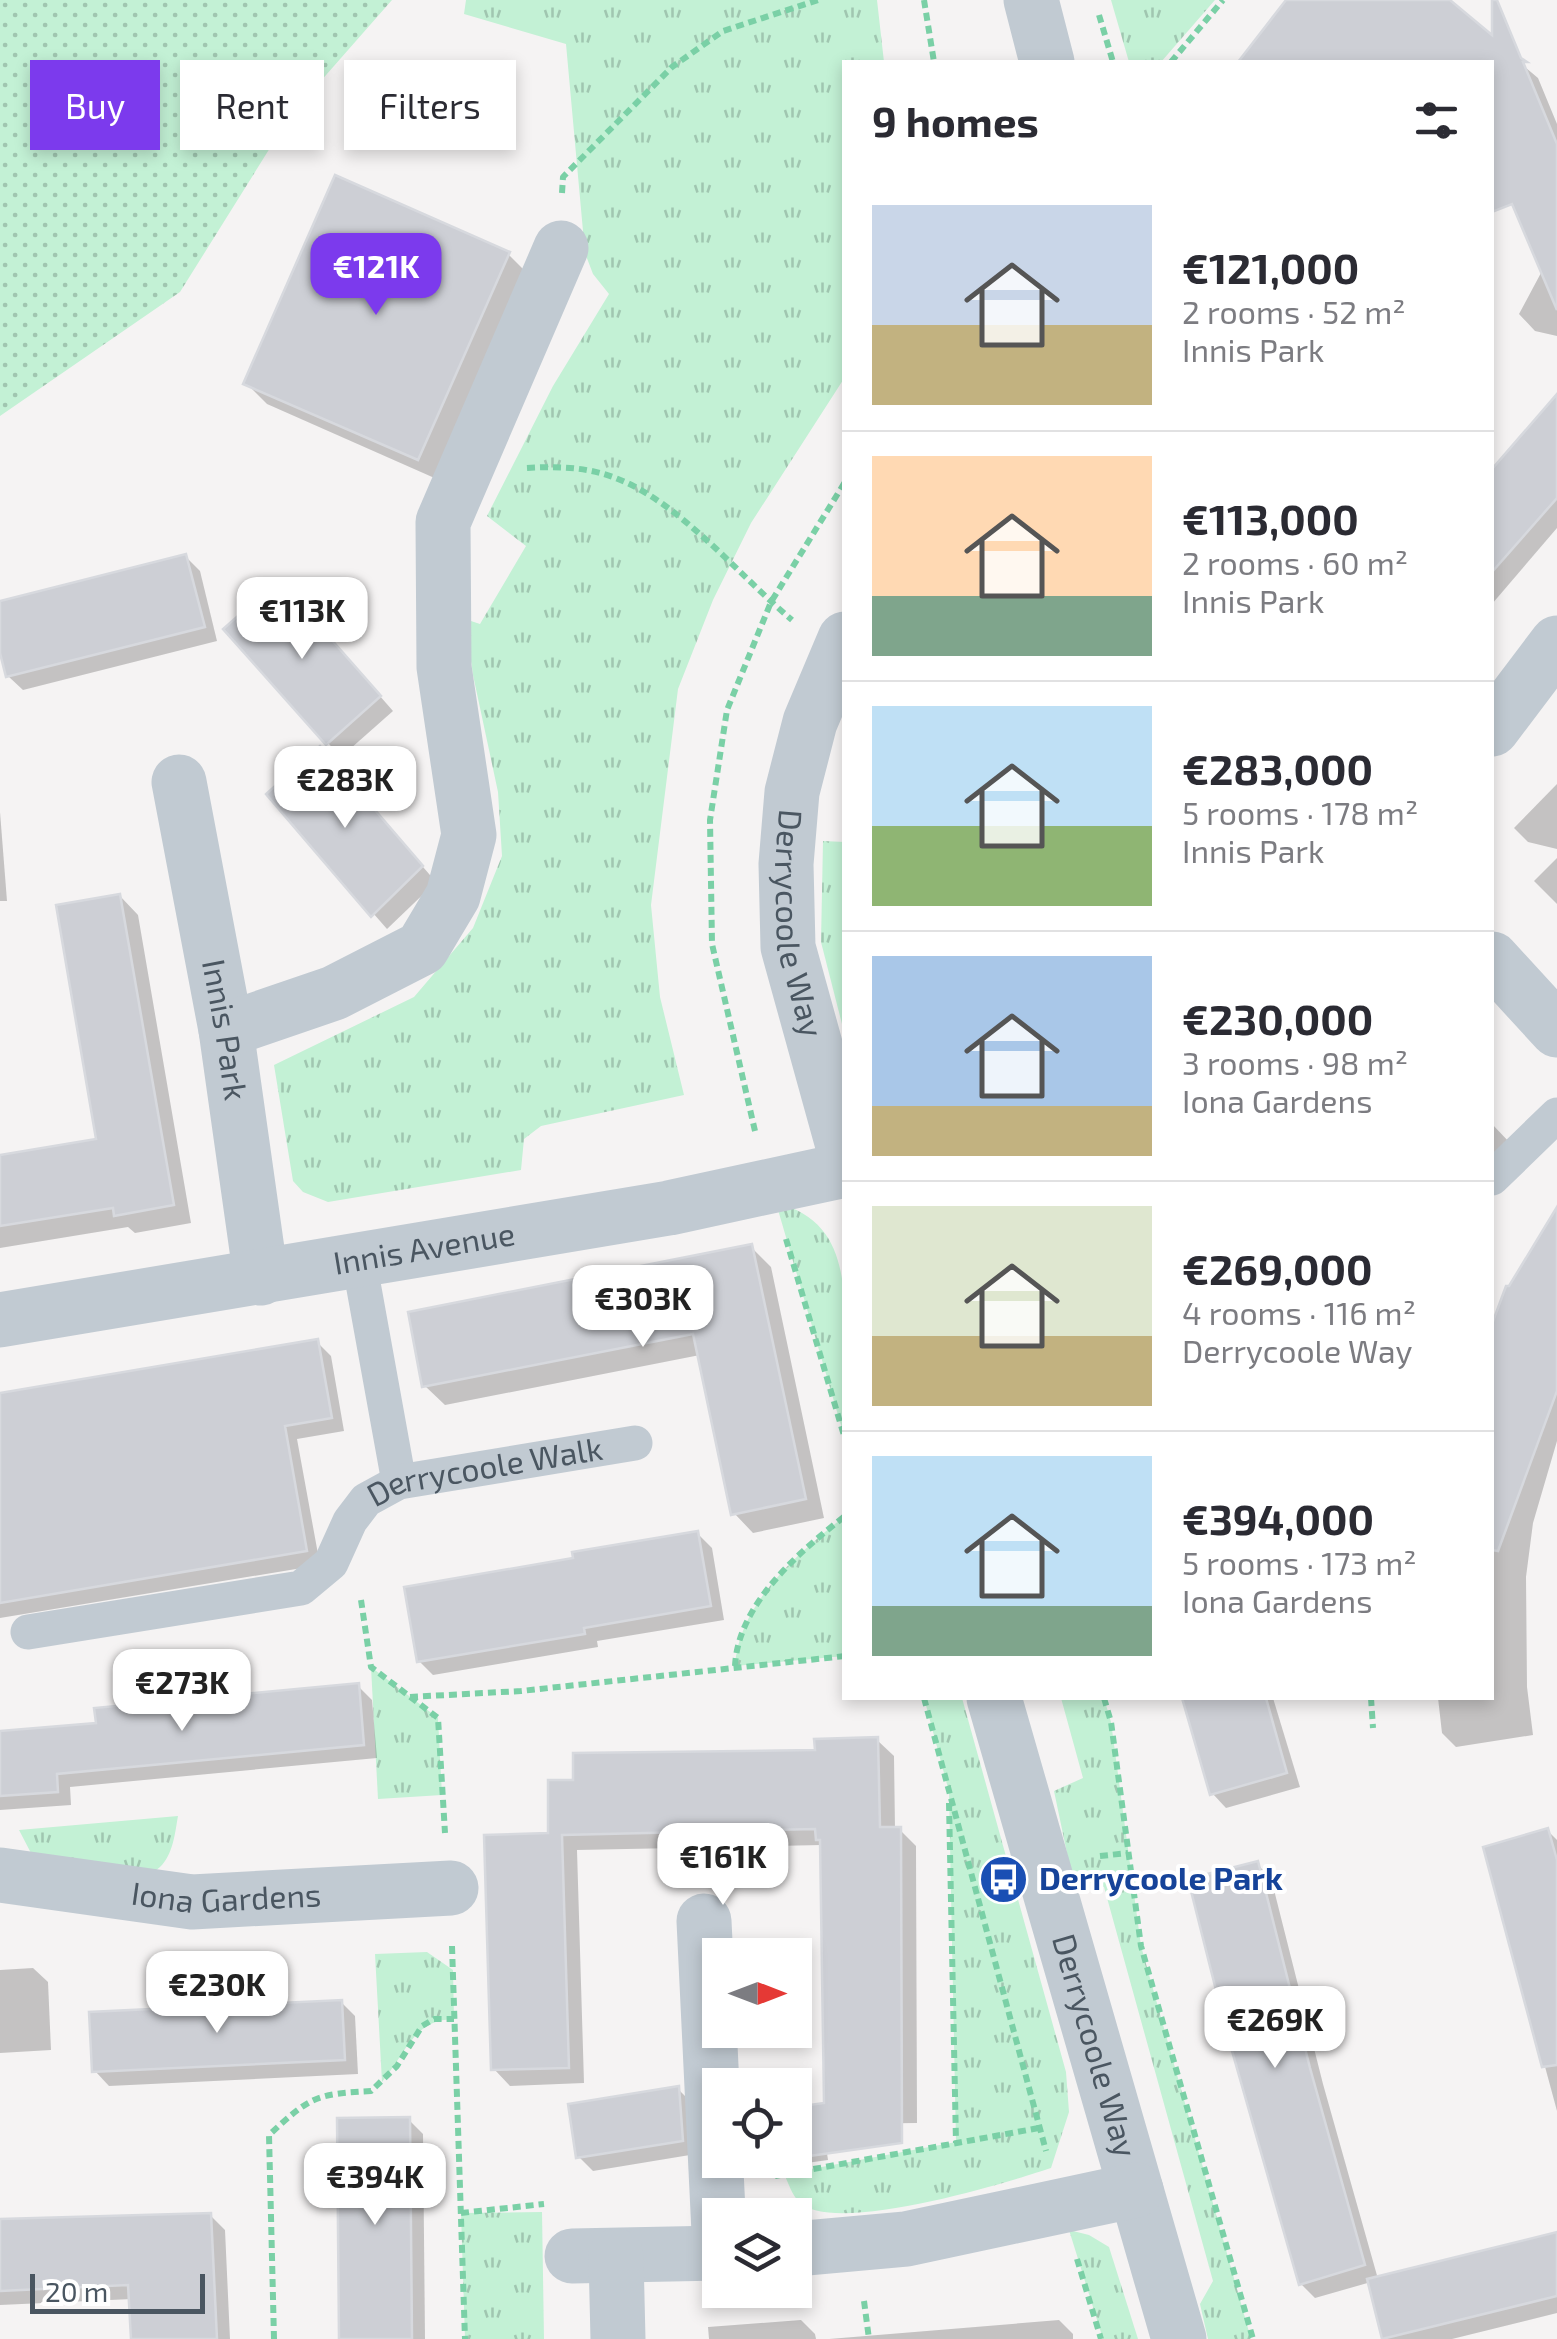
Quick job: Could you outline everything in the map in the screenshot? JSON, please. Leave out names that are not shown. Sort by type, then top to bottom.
[{"type":"street","points":[[1031,0],[1046,60]]},
{"type":"street","points":[[226,1030],[334,993],[422,948],[452,896],[469,835],[444,667],[443,522],[561,248]]},
{"type":"street","points":[[1494,725],[1557,643]]},
{"type":"street","name":"Derrycoole Way","points":[[840,648],[810,722],[792,792],[786,864],[788,947],[842,1142]]},
{"type":"street","name":"Innis Park","points":[[178,782],[226,1030],[261,1278]]},
{"type":"street","points":[[1494,962],[1557,1030]]},
{"type":"street","name":"Innis Avenue","points":[[0,1320],[669,1208],[842,1171]]},
{"type":"street","name":"Derrycoole Way","points":[[995,1700],[1179,2339]]},
{"type":"street","name":"Iona Gardens","points":[[0,1875],[192,1902],[450,1888]]},
{"type":"street","points":[[704,1921],[717,2198]]},
{"type":"street","points":[[812,2247],[906,2239],[1136,2190]]},
{"type":"street","points":[[618,2339],[594,2256],[702,2253]]},
{"type":"lane","points":[[1494,1176],[1557,1114]]},
{"type":"lane","points":[[358,1261],[399,1482]]},
{"type":"lane","name":"Derrycoole Walk","points":[[28,1632],[300,1588],[330,1563],[350,1521],[366,1500],[399,1482],[636,1443]]},
{"type":"path","points":[[561,248],[563,177],[672,67],[722,30],[818,0]]},
{"type":"path","points":[[924,0],[934,60]]},
{"type":"path","points":[[1094,0],[1112,60]]},
{"type":"path","points":[[1173,60],[1223,0]]},
{"type":"path","points":[[466,471],[564,466],[619,479],[668,508],[840,648]]},
{"type":"path","points":[[735,1666],[736,1644],[766,1593],[801,1554],[842,1519]]},
{"type":"path","points":[[410,1696],[521,1692],[842,1656]]},
{"type":"path","points":[[925,1700],[1039,2128],[1102,2339]]},
{"type":"path","points":[[1105,1700],[1111,1722],[1141,1946],[1252,2339]]},
{"type":"path","points":[[1371,1700],[1373,1728]]},
{"type":"path","points":[[949,1792],[956,2142]]},
{"type":"path","points":[[274,2339],[268,2135],[324,2093],[371,2091],[397,2066],[422,2026],[434,2019],[454,2018]]},
{"type":"path","points":[[812,2169],[1039,2128]]},
{"type":"green space","points":[[0,0],[392,0],[324,77],[324,60],[180,60],[180,150],[269,150],[180,292],[0,416]]},
{"type":"green space","points":[[466,0],[877,0],[884,60],[842,60],[842,382],[751,523],[713,600],[678,689],[651,905],[660,997],[684,1095],[541,1126],[524,1139],[521,1170],[328,1202],[303,1192],[293,1181],[274,1065],[414,997],[473,928],[502,856],[498,792],[465,619],[480,624],[526,546],[487,516],[553,386],[609,294],[593,274],[585,253],[566,44],[464,14]]},
{"type":"green space","points":[[1111,0],[1215,0],[1163,60],[1128,60]]},
{"type":"green space","points":[[823,841],[842,842],[842,1024],[821,942]]},
{"type":"green space","points":[[776,1203],[817,1224],[837,1258],[842,1278],[842,1429]]},
{"type":"green space","points":[[842,1518],[842,1656],[735,1666],[747,1621],[759,1601],[809,1546]]},
{"type":"green space","points":[[371,1667],[438,1718],[442,1795],[378,1799]]},
{"type":"green space","points":[[925,1700],[963,1700],[1066,2072],[1069,2112],[1051,2168],[921,2203],[846,2213],[818,2211],[812,2208],[812,2198],[796,2198],[786,2178],[812,2178],[812,2169],[956,2142],[949,1792]]},
{"type":"green space","points":[[1062,1700],[1105,1700],[1111,1722],[1141,1946],[1251,2339],[1208,2339],[1200,2304],[1213,2281],[1104,1887],[1072,1877],[1054,1791],[1083,1778]]},
{"type":"green space","points":[[178,1816],[173,1843],[164,1862],[149,1873],[134,1876],[99,1872],[32,1855],[19,1830]]},
{"type":"green space","points":[[427,1952],[453,1970],[454,2019],[420,2031],[382,2082],[375,1954]]},
{"type":"green space","points":[[542,2212],[544,2339],[465,2339],[461,2213]]},
{"type":"green space","points":[[1069,2230],[1089,2235],[1109,2247],[1138,2339],[1103,2339]]},
{"type":"building","points":[[1286,0],[1450,0],[1492,35],[1492,0],[1497,0],[1521,58],[1527,62],[1523,62],[1557,144],[1557,310],[1512,204],[1494,211],[1494,60],[1240,60]]},
{"type":"building","points":[[335,175],[510,252],[418,460],[243,384]]},
{"type":"building","points":[[1557,394],[1557,498],[1494,570],[1494,467]]},
{"type":"building","points":[[186,554],[205,627],[6,677],[0,653],[0,601]]},
{"type":"building","points":[[279,580],[381,696],[326,745],[223,629]]},
{"type":"building","points":[[320,746],[423,866],[371,917],[266,794]]},
{"type":"building","points":[[120,894],[174,1205],[114,1216],[113,1208],[0,1226],[0,1155],[96,1139],[56,905]]},
{"type":"building","points":[[1557,1207],[1557,1391],[1498,1551],[1494,1550],[1494,1319]]},
{"type":"building","points":[[752,1244],[806,1499],[731,1515],[693,1334],[422,1387],[408,1312]]},
{"type":"building","points":[[318,1339],[332,1418],[285,1426],[307,1551],[0,1603],[0,1393]]},
{"type":"building","points":[[698,1531],[711,1606],[584,1628],[585,1634],[417,1662],[404,1587],[573,1558],[572,1552]]},
{"type":"building","points":[[359,1683],[364,1745],[57,1774],[58,1792],[0,1796],[0,1731],[96,1723],[94,1708]]},
{"type":"building","points":[[1183,1700],[1267,1700],[1287,1773],[1210,1795]]},
{"type":"building","points":[[878,1737],[880,1827],[901,1827],[902,2143],[812,2156],[812,2105],[824,2103],[820,1840],[816,1840],[815,1829],[562,1835],[569,2068],[491,2070],[484,1835],[548,1833],[548,1780],[573,1780],[573,1753],[815,1750],[814,1739]]},
{"type":"building","points":[[1548,1828],[1557,1860],[1557,2065],[1542,2067],[1483,1847]]},
{"type":"building","points":[[1258,1861],[1365,2265],[1299,2285],[1226,2030],[1188,1879]]},
{"type":"building","points":[[342,2000],[345,2060],[92,2072],[89,2012]]},
{"type":"building","points":[[679,2086],[683,2141],[576,2158],[568,2104]]},
{"type":"building","points":[[410,2117],[412,2339],[339,2339],[337,2118]]},
{"type":"building","points":[[211,2213],[217,2339],[131,2339],[128,2285],[0,2291],[0,2219]]},
{"type":"building","points":[[1557,2232],[1557,2296],[1382,2339],[1367,2279]]},
{"type":"place","name":"Derrycoole Park","points":[[1004,1879]]}]
